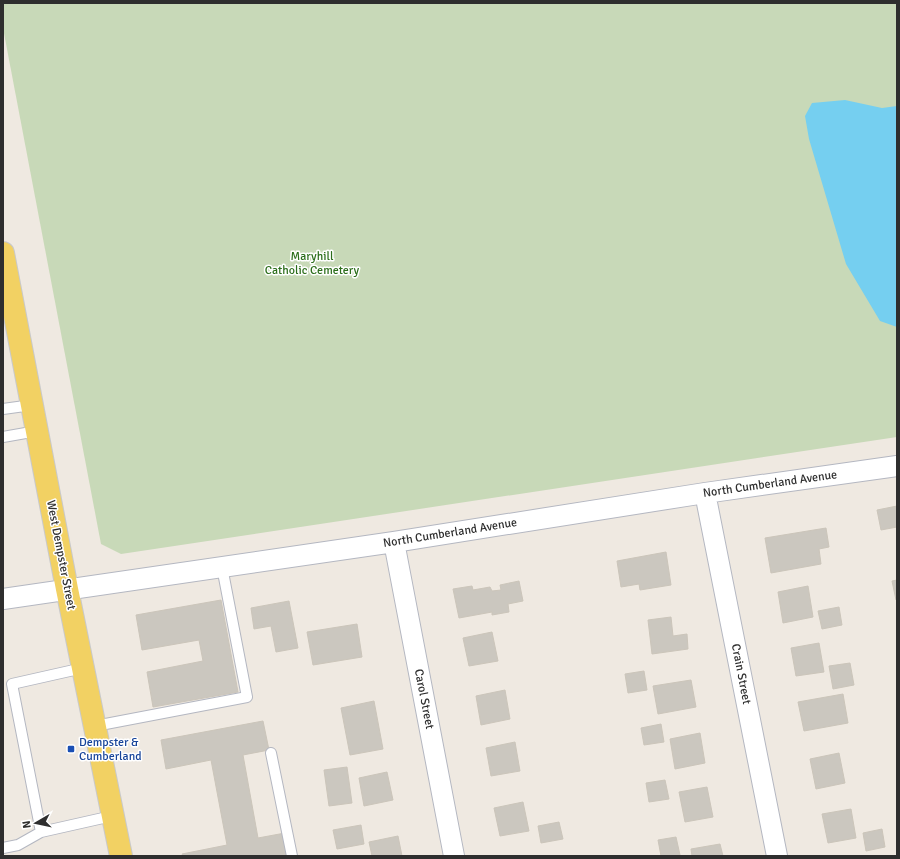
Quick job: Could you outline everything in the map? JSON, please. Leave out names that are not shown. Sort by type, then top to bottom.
[{"type":"main road","name":"West Dempster Street","points":[[3,253],[67,589],[121,856]]},
{"type":"street","name":"North Cumberland Avenue","points":[[3,599],[394,542],[705,493],[897,466]]},
{"type":"street","name":"Crain Street","points":[[705,493],[777,856]]},
{"type":"street","name":"Carol Street","points":[[394,542],[454,856]]},
{"type":"lane","points":[[3,409],[32,405]]},
{"type":"lane","points":[[3,436],[37,431]]},
{"type":"lane","points":[[95,726],[247,697],[222,567]]},
{"type":"lane","points":[[41,832],[8,683],[83,668]]},
{"type":"lane","points":[[271,753],[292,856]]},
{"type":"lane","points":[[3,848],[18,845],[41,832],[112,816]]},
{"type":"green space","name":"Maryhill Catholic Cemetery","points":[[3,3],[897,3],[897,437],[121,554],[101,544],[3,28]]},
{"type":"water","points":[[845,100],[882,108],[897,106],[897,327],[880,321],[846,264],[809,139],[805,116],[812,103]]},
{"type":"building","points":[[897,506],[897,527],[881,530],[877,510]]},
{"type":"building","points":[[826,528],[829,547],[819,549],[821,564],[771,573],[765,538]]},
{"type":"building","points":[[666,552],[671,585],[640,590],[639,584],[621,587],[617,561]]},
{"type":"building","points":[[897,580],[897,600],[896,600],[892,581]]},
{"type":"building","points":[[519,581],[523,601],[508,604],[509,612],[492,615],[492,612],[459,618],[453,589],[472,586],[473,590],[490,587],[492,591],[501,590],[500,585]]},
{"type":"building","points":[[808,586],[813,617],[783,623],[778,592]]},
{"type":"building","points":[[221,600],[238,692],[153,707],[147,672],[203,661],[199,640],[142,650],[136,615]]},
{"type":"building","points":[[289,601],[298,648],[276,652],[271,626],[254,629],[251,608]]},
{"type":"building","points":[[839,607],[842,625],[822,629],[818,611]]},
{"type":"building","points":[[671,617],[673,636],[687,634],[688,649],[652,654],[648,620]]},
{"type":"building","points":[[357,624],[362,657],[313,665],[307,632]]},
{"type":"building","points":[[492,632],[498,661],[469,666],[463,638]]},
{"type":"building","points":[[819,643],[824,672],[796,676],[791,648]]},
{"type":"building","points":[[850,663],[854,685],[833,689],[829,666]]},
{"type":"building","points":[[644,671],[647,690],[628,693],[625,674]]},
{"type":"building","points":[[691,680],[696,707],[658,714],[653,686]]},
{"type":"building","points":[[505,690],[510,719],[481,725],[476,696]]},
{"type":"building","points":[[843,694],[848,723],[804,731],[798,702]]},
{"type":"building","points":[[374,701],[383,749],[350,755],[341,708]]},
{"type":"building","points":[[263,721],[269,750],[243,755],[258,838],[285,833],[289,856],[183,856],[182,854],[227,845],[211,760],[166,769],[161,740]]},
{"type":"building","points":[[661,724],[664,742],[644,745],[641,728]]},
{"type":"building","points":[[700,733],[705,763],[675,769],[670,739]]},
{"type":"building","points":[[515,742],[520,771],[491,776],[486,748]]},
{"type":"building","points":[[839,753],[845,783],[816,789],[810,759]]},
{"type":"building","points":[[347,767],[352,803],[329,806],[324,770]]},
{"type":"building","points":[[387,772],[393,800],[364,806],[359,778]]},
{"type":"building","points":[[665,780],[669,799],[649,802],[646,783]]},
{"type":"building","points":[[707,787],[713,817],[685,822],[679,792]]},
{"type":"building","points":[[523,802],[529,831],[500,836],[494,808]]},
{"type":"building","points":[[851,809],[856,838],[828,843],[822,814]]},
{"type":"building","points":[[559,822],[563,839],[541,843],[538,826]]},
{"type":"building","points":[[361,825],[364,844],[337,849],[333,830]]},
{"type":"building","points":[[882,829],[885,847],[866,851],[863,833]]},
{"type":"building","points":[[398,836],[402,856],[372,856],[369,842]]},
{"type":"building","points":[[676,837],[680,855],[661,856],[658,840]]},
{"type":"building","points":[[720,844],[723,856],[692,856],[691,849]]},
{"type":"place","name":"Dempster & Cumberland","points":[[71,749]]}]
